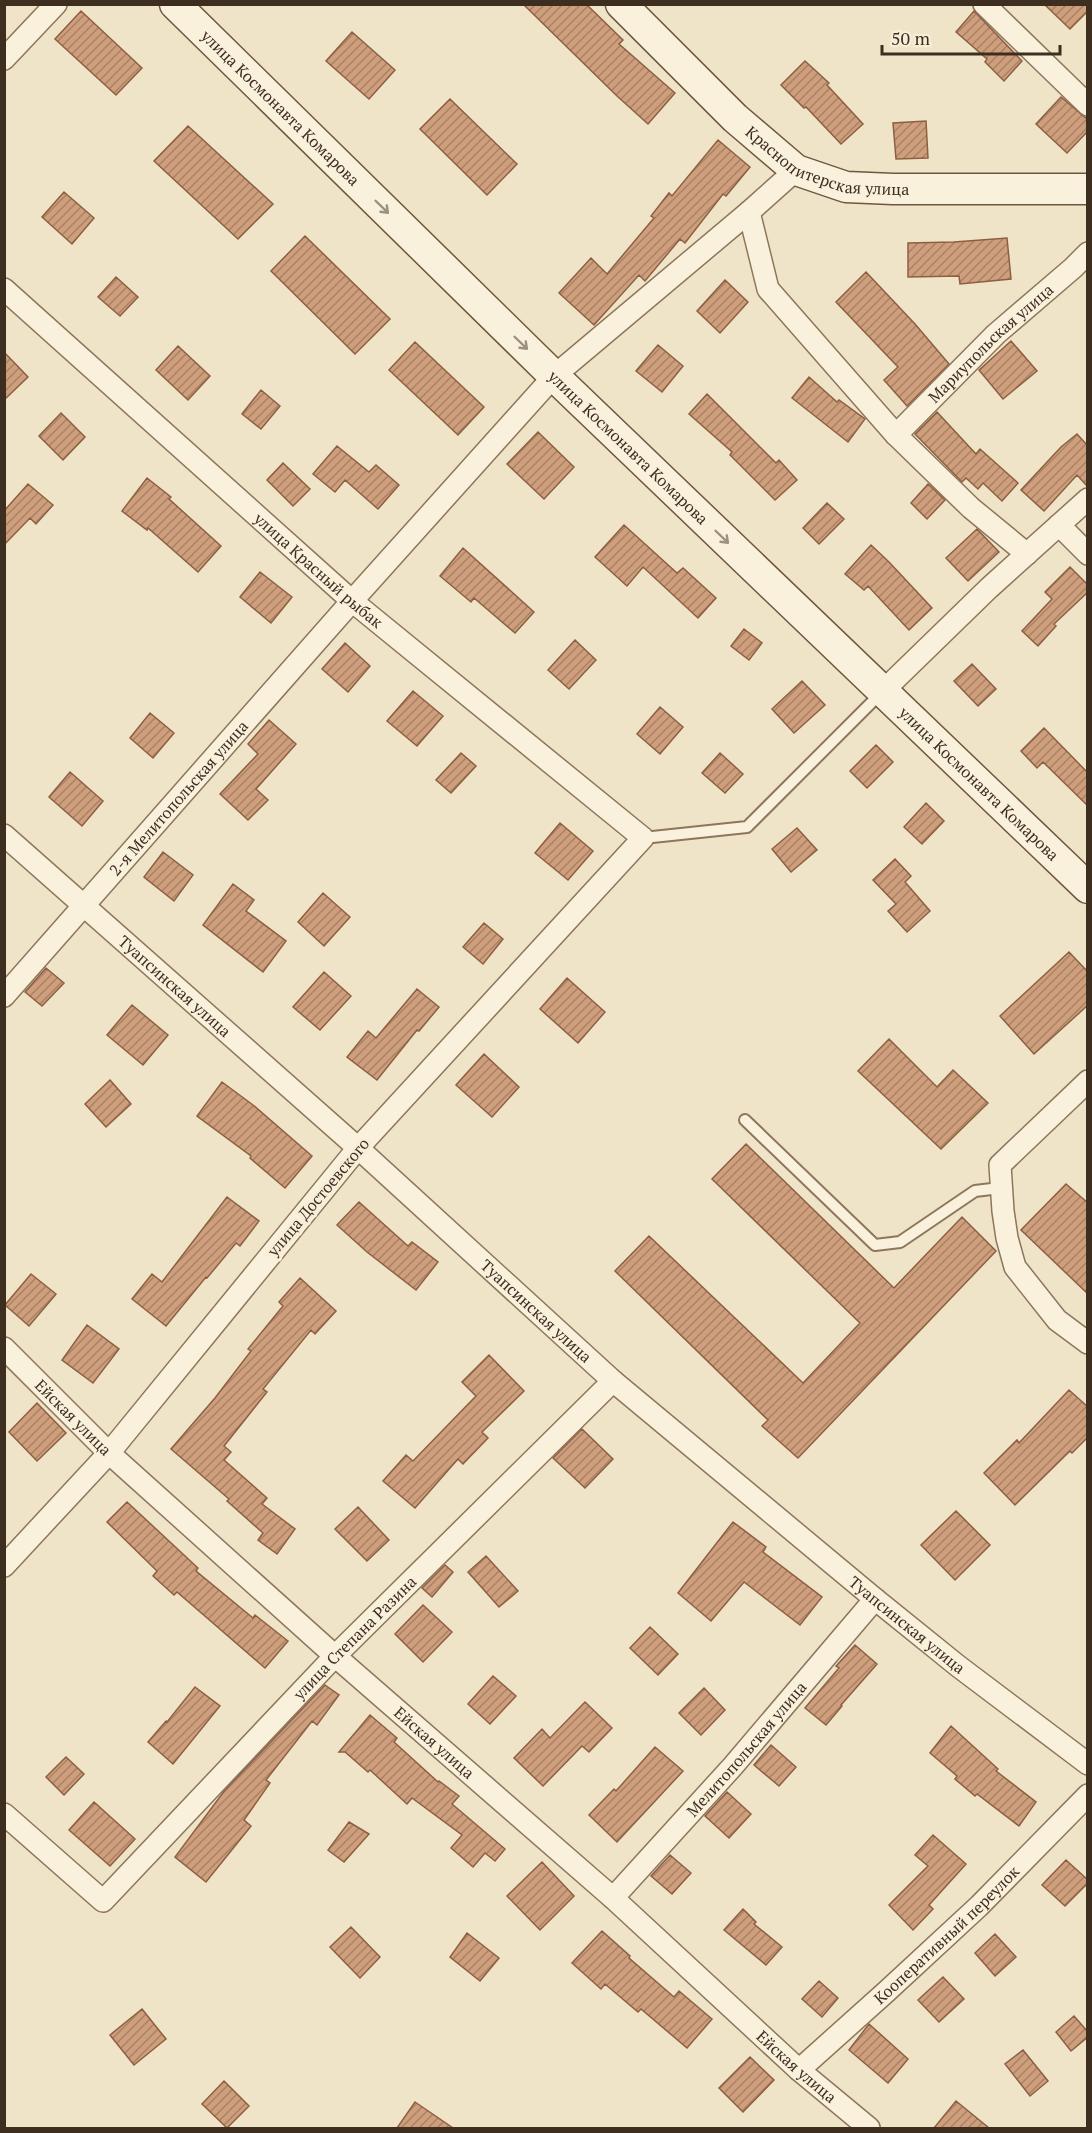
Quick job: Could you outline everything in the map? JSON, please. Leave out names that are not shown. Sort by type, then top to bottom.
[{"type":"main road","name":"улица Космонавта Комарова","points":[[175,4],[554,376],[1088,888]]},
{"type":"main road","name":"Краснопитерская улица","points":[[621,4],[735,118],[796,170],[846,187],[1088,189]]},
{"type":"street","points":[[4,59],[56,4]]},
{"type":"street","points":[[984,4],[1088,105]]},
{"type":"street","name":"2-я Мелитопольская улица","points":[[4,996],[554,376],[796,170]]},
{"type":"street","points":[[749,212],[768,289],[896,435],[971,508],[1027,554]]},
{"type":"street","name":"Мариупольская улица","points":[[896,435],[996,334],[1088,253]]},
{"type":"street","name":"улица Красный рыбак","points":[[4,289],[352,601],[642,838]]},
{"type":"street","points":[[882,692],[1088,499]]},
{"type":"street","points":[[1059,525],[1088,554]]},
{"type":"street","name":"Туапсинская улица","points":[[4,835],[358,1148],[613,1381],[958,1666],[1088,1764]]},
{"type":"street","name":"улица Достоевского","points":[[4,1566],[110,1453],[358,1148],[642,838]]},
{"type":"street","points":[[1088,1081],[1000,1166],[1000,1188],[1007,1238],[1015,1267],[1057,1320],[1088,1343]]},
{"type":"street","name":"Ейская улица","points":[[4,1348],[110,1453],[335,1656],[614,1898],[799,2070],[869,2128]]},
{"type":"street","name":"улица Степана Разина","points":[[4,1814],[103,1901],[335,1656],[613,1381]]},
{"type":"street","name":"Мелитопольская улица","points":[[614,1898],[733,1766],[875,1599]]},
{"type":"street","name":"Кооперативный переулок","points":[[799,2070],[979,1906],[1088,1795]]},
{"type":"lane","points":[[642,838],[747,828],[882,692]]},
{"type":"lane","points":[[745,1120],[875,1245],[900,1242],[975,1191],[1000,1188]]},
{"type":"building","points":[[523,4],[586,4],[623,40],[619,44],[675,93],[648,124]]},
{"type":"building","points":[[1044,4],[1088,4],[1088,11],[1070,29]]},
{"type":"building","points":[[81,11],[142,68],[116,95],[55,39]]},
{"type":"building","points":[[974,11],[1022,61],[1004,81],[985,62],[987,59],[956,32]]},
{"type":"building","points":[[352,32],[395,70],[369,99],[326,61]]},
{"type":"building","points":[[805,61],[829,83],[827,85],[863,124],[841,144],[806,107],[804,108],[781,85]]},
{"type":"building","points":[[1061,97],[1088,120],[1088,131],[1067,153],[1036,124]]},
{"type":"building","points":[[450,99],[517,164],[487,195],[420,129]]},
{"type":"building","points":[[926,121],[928,158],[896,159],[893,123]]},
{"type":"building","points":[[188,126],[273,204],[238,239],[154,161]]},
{"type":"building","points":[[718,140],[750,167],[726,196],[723,194],[685,243],[680,239],[645,281],[639,275],[594,325],[559,293],[591,258],[607,274],[654,218],[651,216],[669,193],[672,196]]},
{"type":"building","points":[[64,192],[94,218],[72,244],[42,217]]},
{"type":"building","points":[[305,236],[390,319],[355,354],[271,271]]},
{"type":"building","points":[[1007,238],[1011,279],[960,284],[959,276],[908,277],[908,243]]},
{"type":"building","points":[[866,272],[949,364],[907,406],[884,380],[898,367],[836,302]]},
{"type":"building","points":[[116,277],[138,297],[120,316],[98,297]]},
{"type":"building","points":[[725,280],[748,302],[720,333],[697,311]]},
{"type":"building","points":[[1011,341],[1037,371],[1003,399],[979,370]]},
{"type":"building","points":[[415,342],[484,407],[458,435],[389,370]]},
{"type":"building","points":[[658,345],[683,366],[662,392],[636,371]]},
{"type":"building","points":[[178,346],[210,376],[188,400],[156,370]]},
{"type":"building","points":[[4,352],[28,377],[4,400]]},
{"type":"building","points":[[809,377],[837,402],[839,400],[865,419],[848,442],[792,398]]},
{"type":"building","points":[[261,390],[280,406],[261,429],[242,414]]},
{"type":"building","points":[[707,394],[776,463],[779,460],[797,480],[775,500],[730,455],[732,452],[689,414]]},
{"type":"building","points":[[937,412],[976,454],[980,449],[1018,483],[1002,501],[983,483],[978,489],[966,478],[962,482],[915,434]]},
{"type":"building","points":[[61,413],[85,437],[63,460],[39,436]]},
{"type":"building","points":[[538,432],[574,467],[544,499],[507,464]]},
{"type":"building","points":[[1077,434],[1088,446],[1088,487],[1077,475],[1044,511],[1021,490],[1061,447]]},
{"type":"building","points":[[337,446],[369,472],[376,465],[399,485],[378,509],[345,480],[335,492],[313,474]]},
{"type":"building","points":[[283,463],[310,489],[293,506],[267,480]]},
{"type":"building","points":[[147,478],[171,497],[169,499],[221,546],[198,572],[148,528],[147,530],[122,511]]},
{"type":"building","points":[[28,484],[53,505],[36,524],[30,518],[4,545],[4,511]]},
{"type":"building","points":[[928,484],[945,500],[927,519],[911,503]]},
{"type":"building","points":[[827,503],[844,519],[819,544],[803,528]]},
{"type":"building","points":[[624,525],[677,573],[683,568],[716,598],[698,618],[643,567],[627,586],[595,557]]},
{"type":"building","points":[[977,529],[999,552],[968,581],[946,558]]},
{"type":"building","points":[[871,545],[932,608],[909,630],[868,586],[864,590],[845,574]]},
{"type":"building","points":[[463,548],[534,612],[515,633],[474,598],[471,602],[440,576]]},
{"type":"building","points":[[1070,567],[1088,585],[1088,592],[1054,624],[1056,626],[1038,646],[1022,631],[1052,599],[1045,592]]},
{"type":"building","points":[[260,572],[292,597],[271,623],[240,597]]},
{"type":"building","points":[[744,629],[762,643],[749,660],[731,646]]},
{"type":"building","points":[[575,640],[596,660],[569,689],[548,670]]},
{"type":"building","points":[[345,643],[370,666],[348,692],[322,669]]},
{"type":"building","points":[[972,664],[996,689],[978,706],[954,681]]},
{"type":"building","points":[[802,681],[825,705],[794,733],[772,709]]},
{"type":"building","points":[[413,691],[443,716],[417,746],[387,721]]},
{"type":"building","points":[[660,707],[683,727],[660,754],[637,734]]},
{"type":"building","points":[[150,713],[174,733],[153,758],[130,738]]},
{"type":"building","points":[[269,720],[296,744],[256,789],[268,800],[248,820],[220,794],[258,754],[248,744]]},
{"type":"building","points":[[1044,728],[1088,773],[1088,806],[1043,762],[1037,768],[1021,751]]},
{"type":"building","points":[[876,745],[893,762],[867,788],[850,771]]},
{"type":"building","points":[[461,753],[476,766],[451,793],[436,780]]},
{"type":"building","points":[[720,753],[743,774],[725,793],[702,773]]},
{"type":"building","points":[[70,772],[103,801],[82,826],[49,797]]},
{"type":"building","points":[[926,803],[944,821],[922,844],[904,827]]},
{"type":"building","points":[[560,823],[593,851],[568,880],[535,853]]},
{"type":"building","points":[[797,828],[817,850],[791,872],[772,849]]},
{"type":"building","points":[[163,852],[193,875],[174,901],[144,877]]},
{"type":"building","points":[[895,859],[911,876],[905,882],[930,911],[907,932],[888,911],[896,904],[873,880]]},
{"type":"building","points":[[233,884],[254,900],[246,911],[286,941],[263,972],[203,925]]},
{"type":"building","points":[[323,893],[350,917],[324,946],[298,922]]},
{"type":"building","points":[[484,923],[503,939],[483,964],[463,947]]},
{"type":"building","points":[[1069,952],[1088,972],[1088,1005],[1034,1054],[1000,1016]]},
{"type":"building","points":[[46,968],[64,983],[42,1006],[25,992]]},
{"type":"building","points":[[324,972],[351,996],[320,1030],[293,1007]]},
{"type":"building","points":[[567,978],[605,1012],[578,1043],[540,1009]]},
{"type":"building","points":[[417,989],[439,1007],[419,1031],[417,1030],[377,1080],[347,1057],[368,1031],[376,1038]]},
{"type":"building","points":[[132,1005],[168,1035],[143,1065],[107,1035]]},
{"type":"building","points":[[889,1039],[937,1087],[953,1070],[988,1103],[941,1149],[858,1071]]},
{"type":"building","points":[[484,1054],[519,1087],[492,1117],[456,1085]]},
{"type":"building","points":[[110,1080],[131,1104],[106,1127],[85,1104]]},
{"type":"building","points":[[222,1082],[253,1105],[312,1156],[285,1188],[250,1158],[251,1156],[197,1116]]},
{"type":"building","points":[[746,1144],[894,1288],[962,1217],[996,1251],[798,1458],[762,1426],[768,1420],[615,1271],[649,1236],[803,1383],[860,1323],[712,1179]]},
{"type":"building","points":[[1066,1184],[1088,1203],[1088,1294],[1021,1230]]},
{"type":"building","points":[[227,1197],[259,1221],[240,1246],[236,1243],[166,1326],[132,1299],[152,1274],[162,1282]]},
{"type":"building","points":[[359,1202],[408,1246],[412,1242],[438,1262],[416,1290],[337,1225]]},
{"type":"building","points":[[31,1274],[56,1294],[29,1326],[5,1305]]},
{"type":"building","points":[[300,1278],[336,1311],[315,1334],[311,1330],[263,1389],[267,1392],[224,1446],[231,1452],[224,1460],[267,1498],[262,1504],[295,1529],[277,1554],[258,1540],[263,1533],[227,1501],[229,1499],[171,1449],[215,1398],[251,1351],[248,1349],[283,1306],[279,1302]]},
{"type":"building","points":[[87,1325],[119,1349],[93,1383],[62,1360]]},
{"type":"building","points":[[489,1355],[524,1391],[482,1432],[488,1438],[463,1464],[458,1459],[415,1508],[383,1481],[406,1455],[413,1461],[476,1396],[462,1382]]},
{"type":"building","points":[[1069,1390],[1088,1407],[1088,1437],[1072,1453],[1070,1451],[1015,1505],[984,1473],[1017,1440],[1019,1443]]},
{"type":"building","points":[[37,1403],[66,1433],[37,1461],[9,1432]]},
{"type":"building","points":[[582,1429],[613,1459],[585,1488],[553,1458]]},
{"type":"building","points":[[127,1502],[198,1568],[196,1571],[253,1618],[255,1615],[288,1641],[265,1668],[177,1592],[174,1595],[153,1576],[157,1571],[107,1522]]},
{"type":"building","points":[[358,1507],[389,1540],[367,1561],[335,1529]]},
{"type":"building","points":[[956,1511],[990,1545],[955,1580],[921,1545]]},
{"type":"building","points":[[733,1522],[766,1547],[763,1552],[822,1597],[800,1625],[744,1582],[711,1621],[678,1593]]},
{"type":"building","points":[[486,1556],[518,1591],[499,1607],[468,1572]]},
{"type":"building","points":[[445,1565],[453,1572],[432,1597],[422,1588]]},
{"type":"building","points":[[423,1605],[452,1632],[423,1662],[395,1634]]},
{"type":"building","points":[[650,1627],[678,1654],[658,1675],[630,1648]]},
{"type":"building","points":[[855,1645],[877,1664],[826,1725],[805,1708],[839,1668],[836,1666]]},
{"type":"building","points":[[493,1676],[516,1696],[490,1724],[468,1704]]},
{"type":"building","points":[[325,1685],[339,1695],[317,1725],[312,1721],[266,1780],[270,1783],[244,1820],[251,1826],[206,1882],[175,1857],[225,1790]]},
{"type":"building","points":[[195,1687],[220,1706],[173,1764],[148,1742]]},
{"type":"building","points":[[704,1688],[725,1710],[701,1735],[679,1713]]},
{"type":"building","points":[[585,1702],[612,1728],[589,1752],[582,1746],[543,1786],[514,1758],[542,1729],[550,1738]]},
{"type":"building","points":[[370,1715],[397,1738],[394,1742],[438,1782],[459,1796],[452,1804],[505,1849],[495,1861],[485,1853],[473,1867],[451,1848],[462,1835],[412,1798],[407,1804],[370,1770],[368,1772],[345,1752],[339,1752]]},
{"type":"building","points":[[951,1726],[998,1769],[996,1771],[1036,1802],[1019,1826],[977,1794],[975,1796],[955,1779],[957,1776],[930,1753]]},
{"type":"building","points":[[771,1745],[796,1767],[779,1786],[754,1765]]},
{"type":"building","points":[[655,1747],[683,1771],[617,1842],[589,1815],[614,1789],[616,1791]]},
{"type":"building","points":[[66,1757],[84,1774],[64,1795],[46,1777]]},
{"type":"building","points":[[727,1792],[751,1814],[729,1838],[705,1816]]},
{"type":"building","points":[[94,1802],[135,1839],[110,1866],[69,1830]]},
{"type":"building","points":[[349,1822],[369,1834],[344,1862],[328,1850]]},
{"type":"building","points":[[933,1835],[966,1864],[929,1905],[933,1909],[913,1930],[889,1905],[928,1866],[915,1855]]},
{"type":"building","points":[[670,1855],[691,1873],[672,1894],[651,1876]]},
{"type":"building","points":[[1066,1860],[1088,1880],[1088,1883],[1065,1906],[1042,1885]]},
{"type":"building","points":[[542,1862],[574,1896],[540,1930],[507,1896]]},
{"type":"building","points":[[743,1909],[756,1922],[754,1924],[782,1947],[766,1965],[724,1930]]},
{"type":"building","points":[[351,1927],[380,1957],[360,1978],[330,1947]]},
{"type":"building","points":[[602,1931],[674,1997],[679,1991],[712,2019],[687,2048],[641,2009],[638,2012],[605,1984],[601,1989],[572,1963]]},
{"type":"building","points":[[467,1933],[499,1958],[480,1981],[450,1957]]},
{"type":"building","points":[[995,1934],[1016,1957],[995,1976],[975,1953]]},
{"type":"building","points":[[943,1977],[964,1999],[939,2022],[918,2000]]},
{"type":"building","points":[[819,1981],[838,1998],[822,2017],[802,1999]]},
{"type":"building","points":[[142,2009],[166,2039],[134,2065],[110,2035]]},
{"type":"building","points":[[1074,2016],[1088,2032],[1088,2037],[1071,2051],[1056,2032]]},
{"type":"building","points":[[869,2024],[908,2059],[888,2083],[849,2050]]},
{"type":"building","points":[[1023,2050],[1048,2081],[1030,2096],[1005,2064]]},
{"type":"building","points":[[750,2057],[774,2080],[743,2112],[719,2088]]},
{"type":"building","points":[[224,2081],[249,2106],[227,2128],[202,2104]]},
{"type":"building","points":[[956,2101],[989,2128],[934,2128]]},
{"type":"building","points":[[415,2102],[453,2128],[397,2128]]}]
